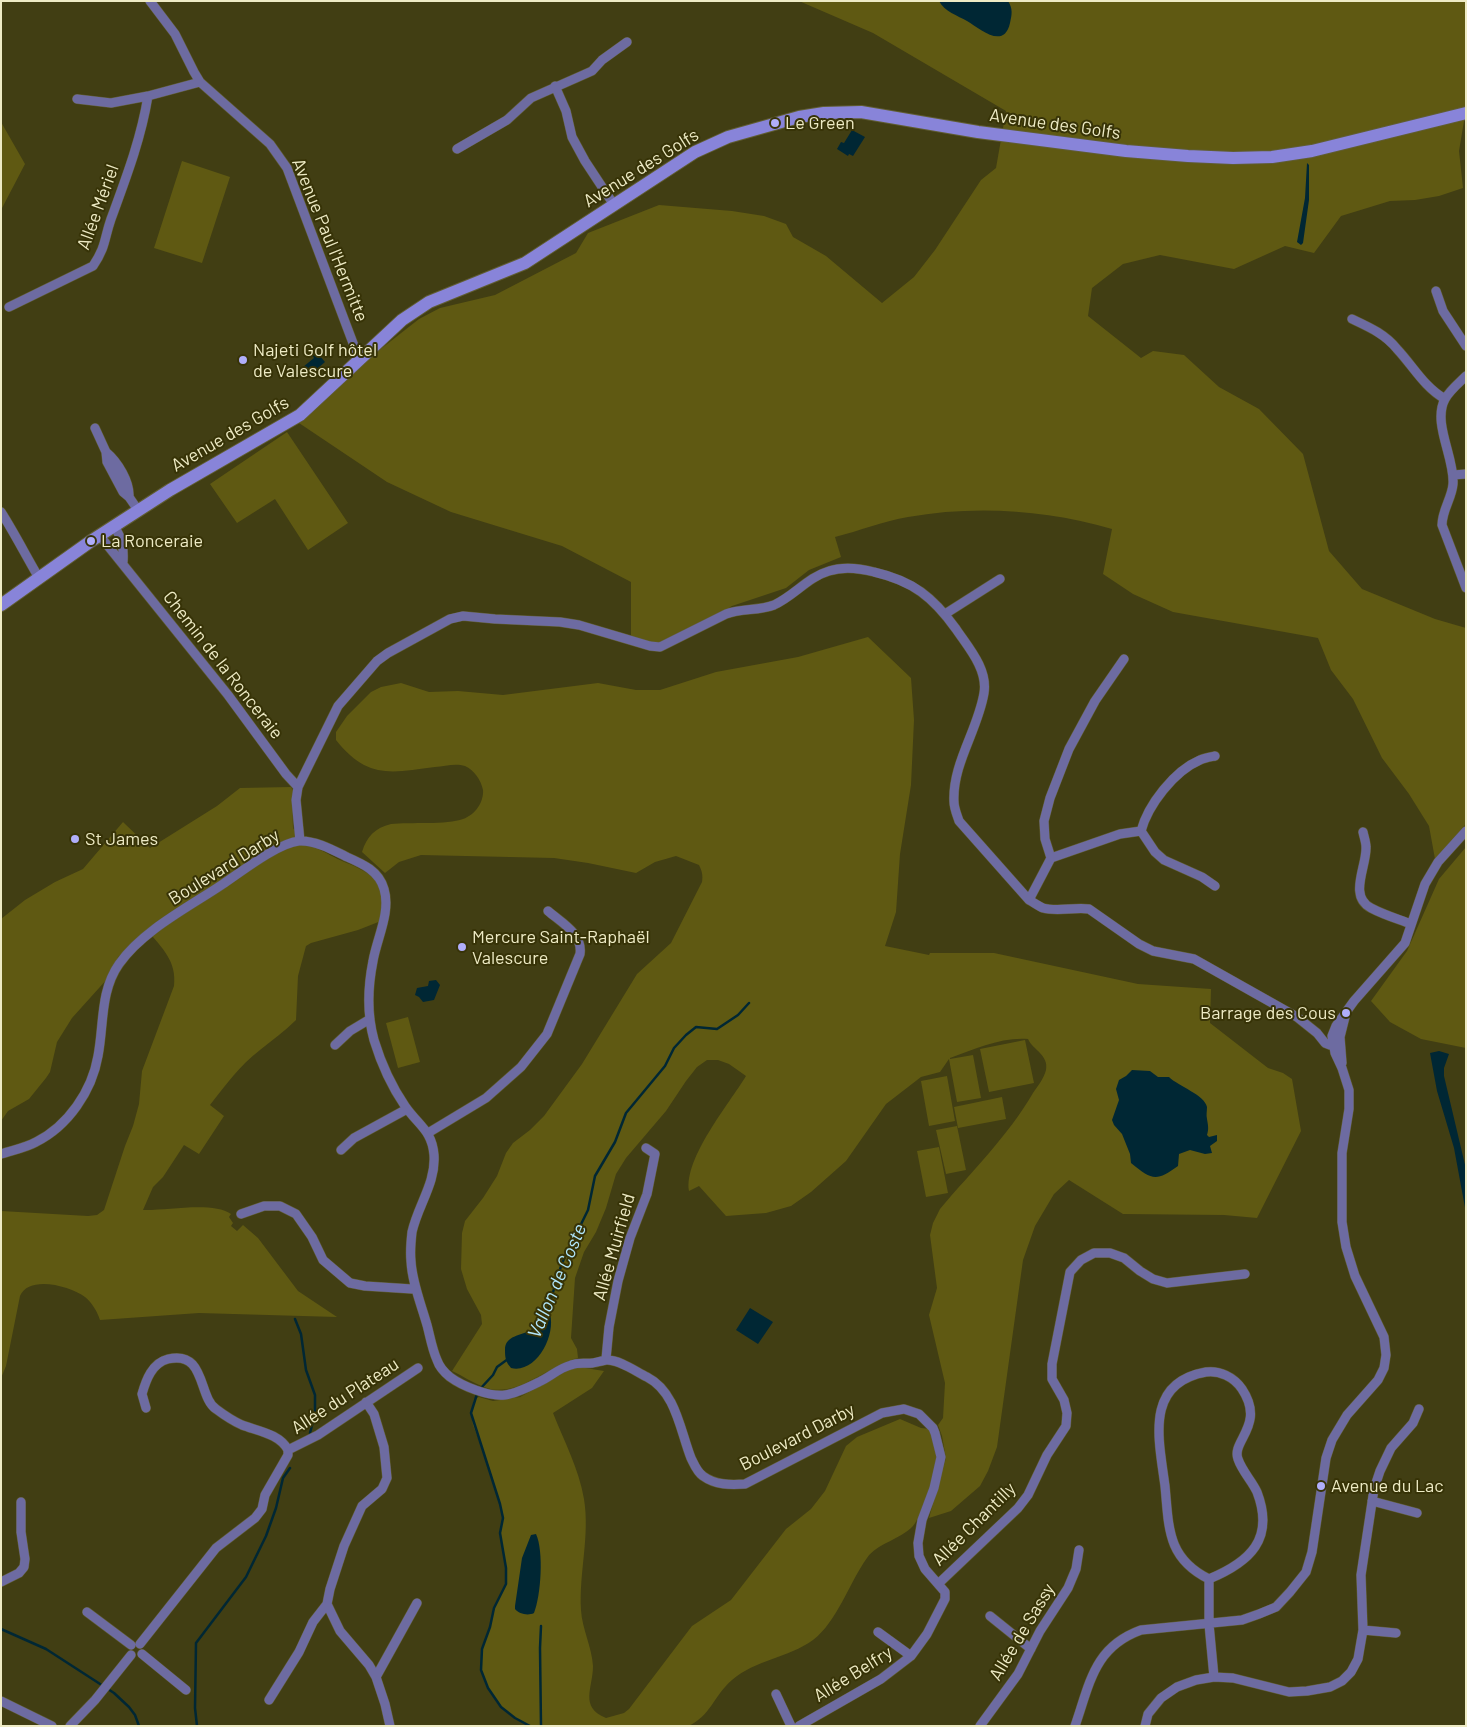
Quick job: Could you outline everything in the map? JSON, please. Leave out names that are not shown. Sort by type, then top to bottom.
[{"type":"main road","name":"Avenue des Golfs","points":[[1,605],[138,510],[300,415],[402,320],[429,302],[525,263],[688,156],[711,144],[775,124],[824,113],[861,112],[978,132],[1126,151],[1233,158],[1272,157],[1312,151],[1466,113]]},
{"type":"street","name":"Avenue Paul l'Hermitte","points":[[150,1],[175,34],[200,82],[270,144],[287,168],[360,359]]},
{"type":"street","points":[[457,150],[507,120],[531,98],[592,71],[602,60],[627,42]]},
{"type":"street","points":[[77,99],[111,103],[148,96],[200,82]]},
{"type":"street","points":[[555,86],[566,111],[572,137],[585,161],[614,205]]},
{"type":"street","name":"Allée Mériel","points":[[8,307],[93,266],[102,254],[110,222],[143,127],[148,96]]},
{"type":"street","points":[[1436,291],[1443,311],[1466,346]]},
{"type":"street","points":[[1352,319],[1384,336],[1398,349],[1410,367],[1436,394],[1445,399]]},
{"type":"street","points":[[1466,376],[1445,399],[1441,410],[1442,426],[1453,475],[1453,484],[1442,516],[1442,525],[1466,588]]},
{"type":"street","points":[[95,428],[106,452],[113,458],[129,489],[129,497],[138,510]]},
{"type":"street","points":[[1453,475],[1466,474]]},
{"type":"street","points":[[1,512],[16,534],[39,578]]},
{"type":"street","points":[[114,526],[121,536],[124,550],[123,562]]},
{"type":"street","name":"Chemin de la Ronceraie","points":[[100,536],[123,562],[228,695],[286,774],[298,787]]},
{"type":"street","points":[[300,841],[296,800],[298,787],[338,706],[377,661],[388,653],[457,617],[469,616],[560,622],[579,625],[650,646],[660,647],[726,614],[774,605],[818,575],[829,571],[852,568],[904,580],[927,595],[945,614],[980,665],[985,691],[980,711],[959,766],[954,788],[954,804],[959,821],[1029,900],[1042,908],[1089,909],[1139,944],[1153,951],[1194,959],[1297,1017],[1317,1033],[1336,1040]]},
{"type":"street","points":[[945,614],[1000,579]]},
{"type":"street","points":[[1052,858],[1045,839],[1044,821],[1050,798],[1069,749],[1095,700],[1124,659]]},
{"type":"street","points":[[1215,756],[1200,760],[1185,768],[1157,797],[1145,817],[1141,831],[1154,852],[1164,860],[1202,877],[1215,886]]},
{"type":"street","points":[[1029,900],[1052,858],[1120,834],[1141,831]]},
{"type":"street","points":[[1317,1033],[1336,1026],[1354,1001],[1405,944],[1425,884],[1438,862],[1466,831]]},
{"type":"street","points":[[1363,832],[1366,848],[1359,885],[1365,904],[1370,908],[1411,924]]},
{"type":"street","name":"Boulevard Darby","points":[[1,1154],[23,1148],[40,1140],[66,1118],[78,1104],[93,1075],[98,1056],[102,1018],[110,982],[118,966],[136,945],[156,929],[288,843],[309,842],[366,865],[380,879],[385,890],[386,900],[370,985],[370,1019],[373,1038],[381,1059],[407,1109],[428,1133],[434,1154],[432,1179],[416,1219],[412,1236],[411,1262],[416,1288],[437,1361],[447,1375],[467,1387],[485,1393],[504,1395],[539,1382],[568,1365],[582,1362],[593,1364],[606,1360],[621,1364],[655,1381],[674,1406],[688,1450],[700,1475],[722,1484],[745,1484],[882,1413],[904,1409],[919,1414],[934,1428],[941,1457],[934,1488],[922,1520],[918,1543],[919,1556],[925,1569],[945,1592]]},
{"type":"street","points":[[428,1133],[486,1098],[521,1067],[547,1034],[580,954],[581,945],[576,935],[548,911]]},
{"type":"street","points":[[1336,1040],[1346,1013]]},
{"type":"street","points":[[335,1045],[350,1031],[370,1019]]},
{"type":"street","points":[[1075,1726],[1092,1676],[1103,1655],[1112,1645],[1126,1635],[1141,1630],[1242,1620],[1276,1607],[1290,1592],[1306,1572],[1312,1552],[1326,1458],[1332,1440],[1347,1415],[1378,1380],[1386,1362],[1384,1337],[1355,1276],[1346,1247],[1342,1202],[1342,1153],[1349,1090],[1336,1040],[1336,1026]]},
{"type":"street","points":[[341,1150],[354,1138],[407,1109]]},
{"type":"street","name":"Allée Muirfield","points":[[606,1360],[609,1326],[618,1281],[630,1238],[647,1194],[655,1154],[646,1148]]},
{"type":"street","points":[[241,1214],[264,1206],[280,1206],[296,1214],[312,1237],[323,1260],[350,1282],[365,1286],[416,1288]]},
{"type":"street","name":"Allée Chantilly","points":[[938,1584],[1018,1508],[1028,1495],[1047,1455],[1066,1426],[1067,1413],[1064,1400],[1052,1379],[1052,1364],[1070,1272],[1081,1260],[1094,1253],[1110,1253],[1124,1258],[1153,1279],[1167,1282],[1245,1274]]},
{"type":"street","points":[[70,1726],[94,1700],[216,1548],[255,1518],[262,1509],[265,1495],[288,1455],[285,1444],[280,1440],[241,1424],[211,1405],[201,1378],[195,1368],[188,1361],[181,1358],[165,1360],[157,1364],[151,1372],[142,1394],[146,1408]]},
{"type":"street","name":"Allée du Plateau","points":[[288,1450],[318,1434],[418,1368]]},
{"type":"street","points":[[1215,1371],[1227,1375],[1242,1388],[1249,1405],[1252,1419],[1247,1433],[1238,1447],[1237,1454],[1257,1492],[1262,1510],[1262,1531],[1257,1546],[1244,1559],[1224,1573],[1209,1579],[1198,1574],[1185,1564],[1175,1548],[1169,1524],[1159,1433],[1160,1410],[1165,1396],[1178,1382],[1194,1374],[1215,1371]]},
{"type":"street","points":[[269,1700],[299,1652],[313,1622],[327,1604],[330,1588],[344,1546],[362,1506],[382,1489],[387,1478],[384,1447],[374,1414],[366,1402]]},
{"type":"street","points":[[1144,1726],[1148,1714],[1160,1698],[1177,1687],[1196,1680],[1214,1677],[1238,1679],[1288,1692],[1330,1687],[1342,1681],[1351,1672],[1358,1659],[1363,1630],[1361,1575],[1372,1501],[1380,1471],[1391,1448],[1413,1423],[1419,1409]]},
{"type":"street","points":[[1372,1501],[1417,1513]]},
{"type":"street","points":[[1,1582],[19,1573],[24,1567],[21,1502]]},
{"type":"street","name":"Allée de Sassy","points":[[980,1726],[1018,1674],[1040,1631],[1068,1588],[1076,1570],[1079,1550]]},
{"type":"street","points":[[1209,1579],[1209,1624],[1214,1677]]},
{"type":"street","name":"Allée Belfry","points":[[799,1726],[881,1679],[911,1656],[927,1634],[945,1599],[945,1592]]},
{"type":"street","points":[[376,1677],[417,1603]]},
{"type":"street","points":[[327,1604],[340,1631],[376,1677],[390,1726]]},
{"type":"street","points":[[87,1612],[134,1648],[138,1656],[142,1654],[186,1690]]},
{"type":"street","points":[[990,1616],[1031,1649]]},
{"type":"street","points":[[1363,1630],[1396,1633]]},
{"type":"street","points":[[878,1632],[911,1656]]},
{"type":"street","points":[[776,1694],[791,1726]]},
{"type":"street","points":[[1,1701],[52,1726]]},
{"type":"shaded area","points":[[799,1],[1466,1],[1466,109],[1459,151],[1463,188],[1439,196],[1415,200],[1390,201],[1341,216],[1314,253],[1285,246],[1234,269],[1160,255],[1123,264],[1092,288],[1088,316],[1141,358],[1153,351],[1184,355],[1219,387],[1259,409],[1303,454],[1329,551],[1362,589],[1435,619],[1466,628],[1466,824],[1435,859],[1429,826],[1409,794],[1382,758],[1353,699],[1331,670],[1318,638],[1173,612],[1133,594],[1103,574],[1112,529],[1062,517],[1011,511],[934,513],[890,521],[835,537],[841,557],[809,570],[786,588],[732,606],[668,645],[631,639],[631,582],[562,546],[451,512],[387,482],[299,423],[294,417],[419,319],[440,308],[495,295],[576,253],[588,233],[659,205],[732,211],[764,216],[786,224],[793,237],[826,256],[882,303],[914,277],[935,250],[981,180],[996,168],[1006,111],[873,33]]},
{"type":"shaded area","points":[[1,122],[25,164],[1,210]]},
{"type":"shaded area","points":[[182,161],[230,177],[202,263],[154,248]]},
{"type":"shaded area","points":[[287,432],[348,523],[308,550],[275,499],[237,523],[210,484]]},
{"type":"shaded area","points":[[868,637],[911,678],[914,720],[911,785],[900,854],[896,912],[885,946],[929,955],[930,953],[994,953],[1138,984],[1211,989],[1210,1023],[1268,1068],[1283,1073],[1292,1079],[1301,1131],[1257,1218],[1224,1215],[1123,1214],[1069,1180],[1054,1194],[1035,1226],[1023,1260],[997,1447],[988,1471],[980,1486],[951,1511],[929,1518],[946,1458],[938,1425],[943,1418],[945,1383],[929,1315],[937,1288],[930,1235],[933,1223],[940,1209],[1001,1139],[1041,1082],[1046,1070],[1043,1056],[1028,1039],[1018,1039],[988,1044],[950,1058],[973,1055],[981,1098],[957,1102],[949,1059],[940,1072],[921,1077],[886,1104],[846,1161],[811,1192],[791,1206],[766,1213],[726,1216],[699,1186],[689,1191],[689,1178],[700,1147],[746,1076],[729,1064],[718,1060],[707,1060],[697,1067],[666,1111],[626,1158],[616,1174],[606,1208],[596,1232],[584,1252],[575,1278],[571,1338],[577,1349],[578,1358],[508,1389],[496,1390],[484,1387],[452,1371],[482,1324],[481,1315],[467,1289],[461,1269],[462,1233],[465,1221],[497,1176],[506,1153],[513,1143],[544,1116],[582,1064],[637,974],[671,943],[702,882],[702,873],[699,865],[676,856],[655,862],[636,873],[554,858],[421,855],[399,862],[385,873],[362,852],[366,841],[376,830],[391,824],[438,823],[463,819],[475,811],[480,803],[483,795],[482,786],[474,773],[462,765],[405,771],[380,770],[369,767],[358,762],[347,753],[336,740],[336,732],[347,716],[371,692],[381,687],[401,683],[429,692],[458,691],[503,695],[598,683],[636,690],[660,690],[716,672],[798,657]]},
{"type":"shaded area","points":[[291,787],[294,792],[292,799],[293,828],[305,846],[313,847],[361,869],[373,878],[382,893],[381,921],[306,946],[298,976],[296,1020],[253,1056],[227,1083],[210,1105],[224,1116],[199,1154],[184,1145],[163,1177],[153,1187],[143,1210],[201,1207],[223,1210],[231,1214],[229,1217],[233,1223],[231,1226],[237,1231],[243,1225],[258,1238],[298,1291],[337,1317],[199,1313],[100,1320],[96,1310],[85,1297],[60,1286],[41,1284],[25,1290],[20,1296],[6,1366],[1,1378],[1,1211],[88,1216],[97,1215],[104,1210],[133,1126],[139,1104],[142,1071],[174,986],[174,977],[171,962],[167,955],[147,930],[118,957],[108,978],[72,1018],[57,1042],[50,1072],[46,1078],[29,1099],[8,1111],[1,1121],[1,919],[25,900],[55,882],[83,869],[123,822],[150,848],[217,806],[240,788]]},
{"type":"shaded area","points":[[1466,847],[1466,1048],[1421,1039],[1390,1022],[1371,1001],[1407,951],[1439,879]]},
{"type":"shaded area","points":[[408,1017],[420,1062],[398,1068],[386,1023]]},
{"type":"shaded area","points":[[1025,1040],[1034,1083],[989,1092],[980,1049]]},
{"type":"shaded area","points":[[947,1076],[955,1121],[929,1126],[921,1081]]},
{"type":"shaded area","points":[[1002,1097],[1006,1119],[958,1128],[954,1107]]},
{"type":"shaded area","points":[[957,1126],[966,1170],[946,1174],[936,1130]]},
{"type":"shaded area","points":[[939,1147],[948,1193],[926,1197],[917,1151]]},
{"type":"shaded area","points":[[579,1367],[604,1371],[592,1388],[553,1413],[575,1466],[584,1499],[586,1527],[581,1582],[581,1610],[593,1666],[589,1696],[593,1708],[598,1714],[606,1718],[624,1713],[629,1709],[692,1626],[731,1600],[786,1529],[811,1509],[825,1491],[846,1446],[857,1437],[900,1419],[921,1428],[930,1429],[935,1450],[935,1468],[923,1506],[913,1526],[902,1535],[871,1553],[860,1568],[836,1613],[813,1640],[793,1651],[741,1673],[726,1686],[702,1717],[688,1726],[530,1726],[515,1718],[501,1707],[488,1688],[481,1670],[482,1649],[494,1608],[506,1584],[506,1568],[500,1533],[503,1518],[489,1467],[473,1425],[471,1413],[474,1399],[479,1397],[493,1401],[520,1397],[567,1371]]},
{"type":"water","points":[[939,1],[1008,1],[1012,12],[1010,23],[1003,35],[991,35],[948,10]]},
{"type":"water","points":[[852,130],[865,137],[853,156],[849,154],[848,156],[837,149],[841,142],[844,143]]},
{"type":"water","points":[[1307,163],[1309,165],[1309,200],[1303,243],[1301,245],[1297,242],[1305,198]]},
{"type":"water","points":[[314,349],[325,362],[310,375],[303,367],[314,358],[312,355],[309,358],[307,355]]},
{"type":"water","points":[[436,980],[440,985],[434,1000],[423,1002],[415,995],[417,988],[428,986],[429,981]]},
{"type":"water","points":[[1439,1051],[1449,1054],[1444,1068],[1444,1076],[1466,1169],[1466,1213],[1454,1148],[1437,1091],[1430,1053]]},
{"type":"water","points":[[1132,1070],[1150,1071],[1158,1077],[1169,1077],[1205,1103],[1207,1107],[1207,1135],[1209,1137],[1217,1135],[1217,1141],[1210,1146],[1212,1153],[1205,1154],[1190,1150],[1179,1154],[1178,1166],[1159,1177],[1149,1176],[1131,1163],[1130,1154],[1122,1134],[1112,1120],[1119,1100],[1116,1089],[1119,1080]]},
{"type":"water","points":[[750,1308],[773,1322],[758,1344],[736,1330]]},
{"type":"water","points":[[540,1312],[550,1314],[551,1323],[550,1333],[542,1352],[528,1365],[520,1368],[511,1368],[507,1362],[505,1350],[508,1341],[533,1328]]},
{"type":"water","points":[[536,1534],[541,1562],[540,1585],[534,1613],[526,1614],[517,1611],[515,1606],[522,1558],[531,1535]]},
{"type":"waterway","name":"Vallon de Coste","points":[[546,1315],[562,1263],[588,1210],[595,1176],[615,1142],[626,1113],[665,1066],[674,1048],[686,1035],[696,1027],[717,1029],[738,1015],[749,1003]]},
{"type":"waterway","points":[[295,1319],[301,1334],[306,1370],[315,1395],[315,1414],[310,1433]]},
{"type":"waterway","name":"Vallon de Coste","points":[[480,1389],[493,1375],[497,1367],[508,1359]]},
{"type":"waterway","name":"Vallon de Coste","points":[[477,1394],[471,1413],[500,1504],[503,1518],[500,1533],[506,1568],[506,1584],[494,1608],[482,1649],[481,1670],[488,1688],[501,1707],[515,1718],[530,1726]]},
{"type":"waterway","points":[[197,1726],[195,1708],[196,1643],[246,1577],[266,1536],[276,1508],[283,1478],[290,1468]]},
{"type":"waterway","points":[[541,1626],[541,1726]]},
{"type":"waterway","points":[[1,1629],[46,1649],[114,1693],[129,1707],[135,1715],[139,1726]]},
{"type":"place","name":"Le Green","points":[[775,123]]},
{"type":"place","name":"Najeti Golf hôtel de Valescure","points":[[243,360]]},
{"type":"place","name":"La Ronceraie","points":[[91,541]]},
{"type":"place","name":"St James","points":[[75,839]]},
{"type":"place","name":"Mercure Saint-Raphaël Valescure","points":[[462,947]]},
{"type":"place","name":"Barrage des Cous","points":[[1346,1013]]},
{"type":"place","name":"Avenue du Lac","points":[[1321,1486]]}]
